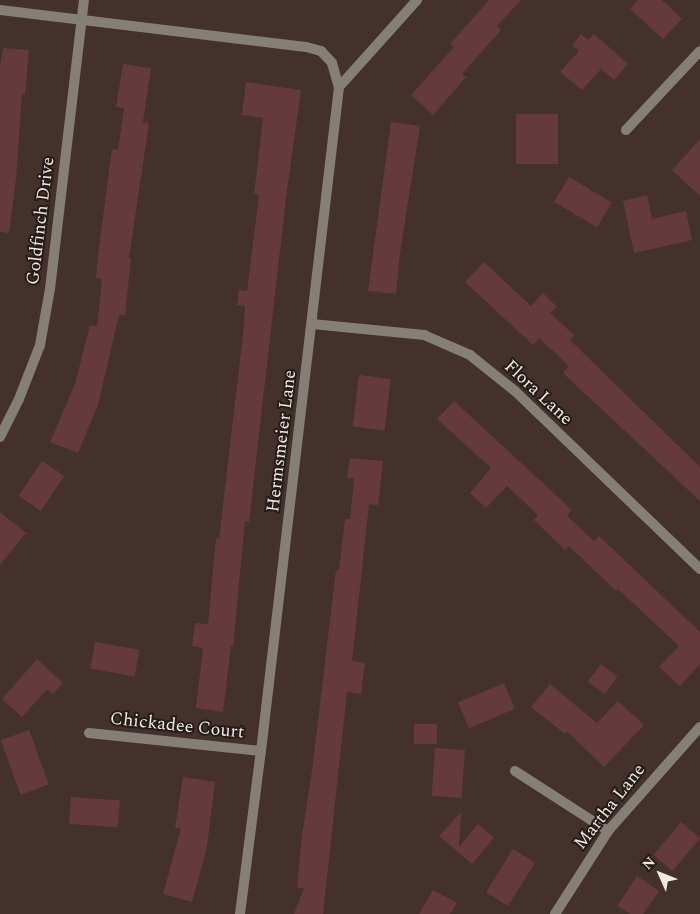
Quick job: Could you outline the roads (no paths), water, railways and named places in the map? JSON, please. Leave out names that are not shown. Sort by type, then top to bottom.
[{"type":"street","name":"Goldfinch Drive","points":[[0,437],[19,399],[40,345],[51,280],[84,0]]},
{"type":"street","points":[[339,87],[417,0]]},
{"type":"street","points":[[0,10],[82,21],[238,37],[306,47],[321,51],[332,63],[339,87]]},
{"type":"street","points":[[626,130],[700,51]]},
{"type":"street","name":"Hermsmeier Lane","points":[[240,914],[339,87]]},
{"type":"street","name":"Flora Lane","points":[[312,324],[424,335],[470,355],[515,391],[700,569]]},
{"type":"street","name":"Martha Lane","points":[[555,914],[608,831],[700,727]]},
{"type":"street","name":"Chickadee Court","points":[[89,733],[261,751]]},
{"type":"street","points":[[515,771],[608,831]]}]
